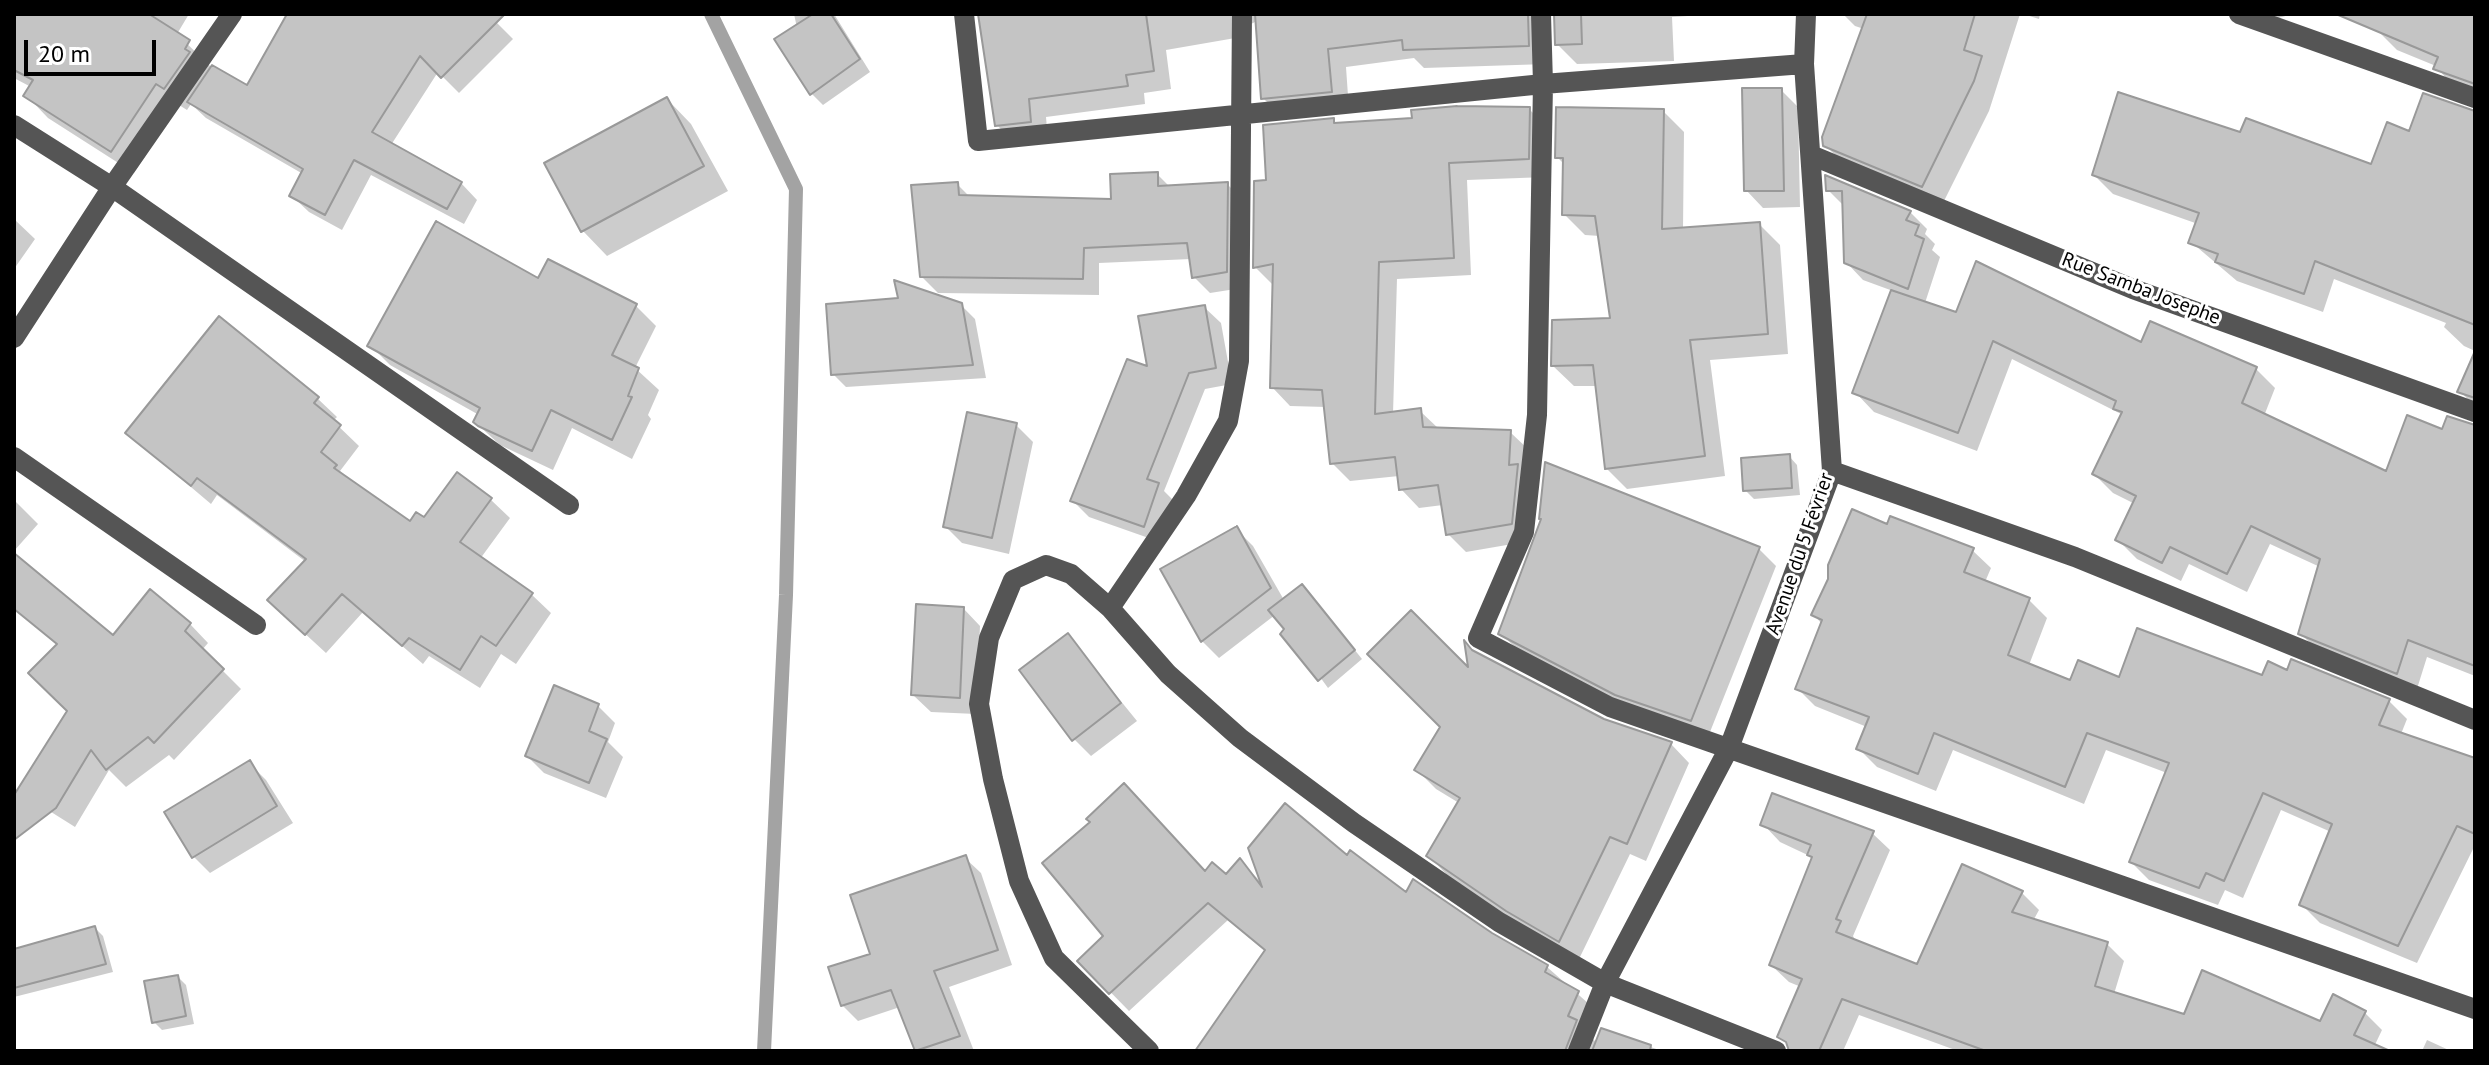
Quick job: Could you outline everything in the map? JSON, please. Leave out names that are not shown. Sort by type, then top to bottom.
[{"type":"street","points":[[14,338],[112,187],[232,14]]},
{"type":"street","points":[[964,14],[978,141],[1543,84],[1804,64]]},
{"type":"street","points":[[1110,608],[1186,496],[1228,421],[1239,361],[1242,14]]},
{"type":"street","points":[[1541,14],[1543,84],[1537,415],[1524,532],[1478,638],[1610,707],[2475,1009]]},
{"type":"street","name":"Avenue du 5 Février","points":[[1578,1051],[1605,983],[1729,748],[1832,471],[1804,64],[1806,14]]},
{"type":"street","points":[[2239,14],[2475,98]]},
{"type":"street","points":[[14,125],[112,187],[569,505]]},
{"type":"street","name":"Rue Samba Josephe","points":[[1811,155],[2133,289],[2475,412]]},
{"type":"street","points":[[14,457],[256,625]]},
{"type":"street","points":[[1832,471],[2075,557],[2475,720]]},
{"type":"street","points":[[1149,1051],[1054,958],[1019,881],[993,779],[979,704],[989,638],[1013,580],[1046,565],[1071,574],[1110,608],[1168,674],[1240,738],[1354,823],[1499,922],[1605,983],[1776,1051]]},
{"type":"building","points":[[14,14],[149,14],[190,40],[185,49],[190,52],[164,89],[156,84],[111,152],[23,96],[33,80],[14,70]]},
{"type":"building","points":[[287,14],[505,14],[441,78],[420,56],[372,132],[462,182],[447,209],[354,160],[325,215],[289,196],[303,169],[187,102],[212,65],[247,85]]},
{"type":"building","points":[[813,14],[831,14],[860,59],[810,95],[774,39]]},
{"type":"building","points":[[978,14],[1146,14],[1154,71],[1126,75],[1128,86],[1029,99],[1031,122],[995,126]]},
{"type":"building","points":[[1255,14],[1528,14],[1529,46],[1403,50],[1402,40],[1328,49],[1332,92],[1261,99]]},
{"type":"building","points":[[1554,14],[1581,14],[1582,44],[1555,45]]},
{"type":"building","points":[[1867,14],[1975,14],[1964,50],[1982,56],[1974,81],[1922,187],[1823,146],[1822,137]]},
{"type":"building","points":[[2336,14],[2475,14],[2475,84],[2433,69],[2438,57]]},
{"type":"building","points":[[1742,88],[1782,88],[1784,191],[1744,191]]},
{"type":"building","points":[[2118,92],[2240,132],[2246,118],[2371,164],[2387,122],[2409,131],[2423,93],[2475,111],[2475,325],[2315,261],[2304,294],[2215,262],[2218,254],[2188,243],[2199,213],[2092,175]]},
{"type":"building","points":[[667,97],[704,166],[581,232],[544,163]]},
{"type":"building","points":[[1457,106],[1530,107],[1529,159],[1449,163],[1454,258],[1379,262],[1375,414],[1421,408],[1423,427],[1511,430],[1509,465],[1518,464],[1512,524],[1446,535],[1438,485],[1399,490],[1395,457],[1330,464],[1322,390],[1270,388],[1273,264],[1253,268],[1254,181],[1266,180],[1263,125],[1334,118],[1334,123],[1412,118],[1411,110]]},
{"type":"building","points":[[1556,107],[1664,109],[1662,229],[1760,222],[1768,334],[1690,340],[1705,456],[1605,469],[1593,365],[1551,366],[1552,320],[1610,318],[1595,216],[1562,215],[1563,158],[1555,158]]},
{"type":"building","points":[[1158,172],[1158,186],[1228,182],[1227,272],[1192,278],[1187,243],[1084,248],[1083,279],[920,277],[911,185],[958,182],[959,195],[1111,199],[1110,174]]},
{"type":"building","points":[[1825,175],[1911,211],[1906,220],[1919,225],[1915,235],[1924,239],[1908,289],[1844,263],[1842,191],[1826,191]]},
{"type":"building","points":[[436,221],[538,278],[548,259],[637,304],[612,355],[639,368],[628,396],[632,397],[612,440],[551,410],[532,451],[473,422],[480,408],[367,346]]},
{"type":"building","points":[[1976,261],[2141,342],[2150,321],[2257,367],[2242,403],[2386,471],[2407,415],[2442,429],[2447,416],[2475,425],[2475,666],[2408,640],[2397,674],[2298,634],[2320,559],[2251,526],[2227,574],[2170,547],[2162,563],[2115,540],[2136,496],[2092,474],[2122,412],[2113,409],[2116,401],[1993,341],[1958,433],[1852,393],[1891,290],[1956,312]]},
{"type":"building","points":[[894,280],[962,303],[973,365],[831,375],[826,304],[898,298]]},
{"type":"building","points":[[1205,305],[1216,368],[1189,373],[1147,479],[1159,483],[1144,527],[1070,501],[1127,359],[1147,366],[1138,316]]},
{"type":"building","points":[[219,316],[319,397],[314,403],[341,425],[321,452],[337,465],[334,468],[410,521],[416,512],[424,517],[457,472],[492,498],[460,542],[533,593],[496,646],[481,636],[460,670],[409,638],[402,646],[342,594],[305,635],[267,600],[306,559],[197,478],[191,486],[125,433]]},
{"type":"building","points":[[2475,351],[2475,398],[2457,392]]},
{"type":"building","points":[[967,412],[1017,423],[992,538],[943,527]]},
{"type":"building","points":[[1790,454],[1792,488],[1743,491],[1741,458]]},
{"type":"building","points":[[1545,462],[1760,547],[1691,721],[1615,695],[1498,634],[1541,519]]},
{"type":"building","points":[[1852,509],[1887,524],[1890,516],[1974,548],[1964,572],[2030,598],[2008,655],[2070,680],[2078,660],[2119,677],[2137,628],[2262,675],[2268,661],[2287,670],[2291,659],[2390,699],[2379,725],[2475,758],[2475,834],[2457,826],[2398,946],[2299,905],[2332,824],[2263,793],[2224,881],[2206,873],[2199,888],[2129,862],[2169,763],[2087,733],[2065,787],[1934,733],[1918,774],[1856,749],[1869,717],[1795,689],[1822,620],[1811,615],[1828,579],[1828,565]]},
{"type":"building","points":[[1237,526],[1271,588],[1201,642],[1160,569]]},
{"type":"building","points":[[14,553],[113,635],[150,589],[191,623],[185,631],[224,669],[154,743],[148,737],[106,770],[91,750],[56,808],[14,840],[14,795],[67,711],[28,673],[57,644],[14,609]]},
{"type":"building","points":[[1302,584],[1355,650],[1318,681],[1280,634],[1284,629],[1268,610]]},
{"type":"building","points":[[916,604],[964,607],[960,698],[911,695]]},
{"type":"building","points":[[1411,610],[1468,667],[1464,640],[1472,650],[1604,719],[1672,742],[1627,844],[1610,837],[1559,942],[1506,911],[1426,856],[1460,798],[1414,770],[1440,727],[1367,654]]},
{"type":"building","points":[[1068,633],[1121,703],[1072,741],[1019,670]]},
{"type":"building","points":[[554,685],[599,704],[589,731],[607,739],[589,783],[525,756]]},
{"type":"building","points":[[250,760],[277,806],[192,858],[164,812]]},
{"type":"building","points":[[1124,783],[1205,871],[1212,862],[1226,874],[1240,858],[1262,887],[1248,848],[1285,803],[1347,855],[1350,850],[1406,892],[1413,879],[1492,933],[1548,965],[1545,972],[1579,991],[1568,1016],[1577,1020],[1565,1051],[1195,1051],[1265,950],[1208,903],[1109,994],[1077,961],[1103,936],[1042,863],[1090,822],[1086,819]]},
{"type":"building","points":[[1772,793],[1874,831],[1836,919],[1841,921],[1836,932],[1917,964],[1962,864],[2023,891],[2012,912],[2108,942],[2095,986],[2184,1014],[2202,970],[2320,1021],[2333,994],[2366,1011],[2354,1035],[2390,1051],[1986,1051],[1842,999],[1819,1051],[1789,1051],[1786,1042],[1777,1037],[1802,979],[1769,965],[1812,857],[1807,855],[1811,845],[1760,825]]},
{"type":"building","points":[[966,855],[998,950],[934,971],[960,1036],[915,1051],[891,990],[841,1006],[828,967],[870,954],[850,895]]},
{"type":"building","points":[[95,926],[106,964],[14,988],[14,949]]},
{"type":"building","points":[[178,975],[186,1016],[152,1023],[144,981]]},
{"type":"building","points":[[1601,1028],[1651,1045],[1650,1051],[1592,1051]]},
{"type":"waterway","points":[[711,14],[796,189],[786,595],[764,1051]]}]
